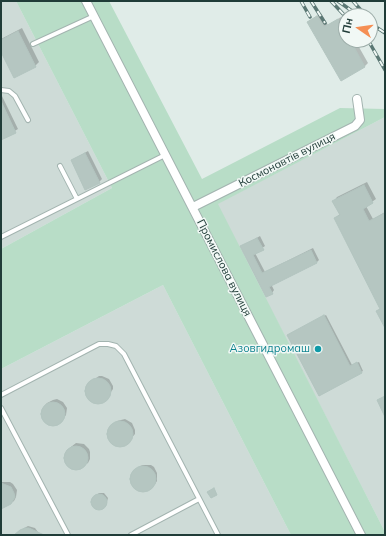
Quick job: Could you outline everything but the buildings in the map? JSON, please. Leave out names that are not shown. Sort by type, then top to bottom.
[{"type":"street","name":"Промислова вулиця","points":[[86,1],[361,535]]},
{"type":"street","name":"Космонавтів вулиця","points":[[193,208],[355,126],[360,120],[357,99]]},
{"type":"lane","points":[[33,44],[94,16]]},
{"type":"lane","points":[[1,90],[9,91],[15,96],[28,120]]},
{"type":"lane","points":[[1,237],[166,155]]},
{"type":"lane","points":[[60,166],[77,199]]},
{"type":"lane","points":[[1,395],[99,344],[116,346],[124,354],[218,535]]},
{"type":"lane","points":[[1,408],[68,535]]},
{"type":"lane","points":[[130,535],[199,499]]},
{"type":"shaded area","points":[[1,1],[16,1],[112,188],[1,249]]},
{"type":"shaded area","points":[[385,117],[385,532],[217,204]]},
{"type":"shaded area","points":[[163,285],[291,535],[1,535],[1,369]]},
{"type":"green space","points":[[16,1],[109,1],[202,179],[340,108],[385,109],[385,117],[218,204],[385,532],[385,535],[291,535],[163,285],[1,369],[1,249],[112,188]]},
{"type":"railway","points":[[301,1],[310,17]]},
{"type":"railway","points":[[311,1],[325,23]]},
{"type":"railway","points":[[331,1],[338,8]]},
{"type":"railway","points":[[338,1],[348,8]]},
{"type":"railway","points":[[353,1],[359,8]]},
{"type":"railway","points":[[378,28],[385,33]]},
{"type":"railway","points":[[373,48],[385,70]]},
{"type":"place","name":"Азовгидромаш","points":[[318,349]]}]
